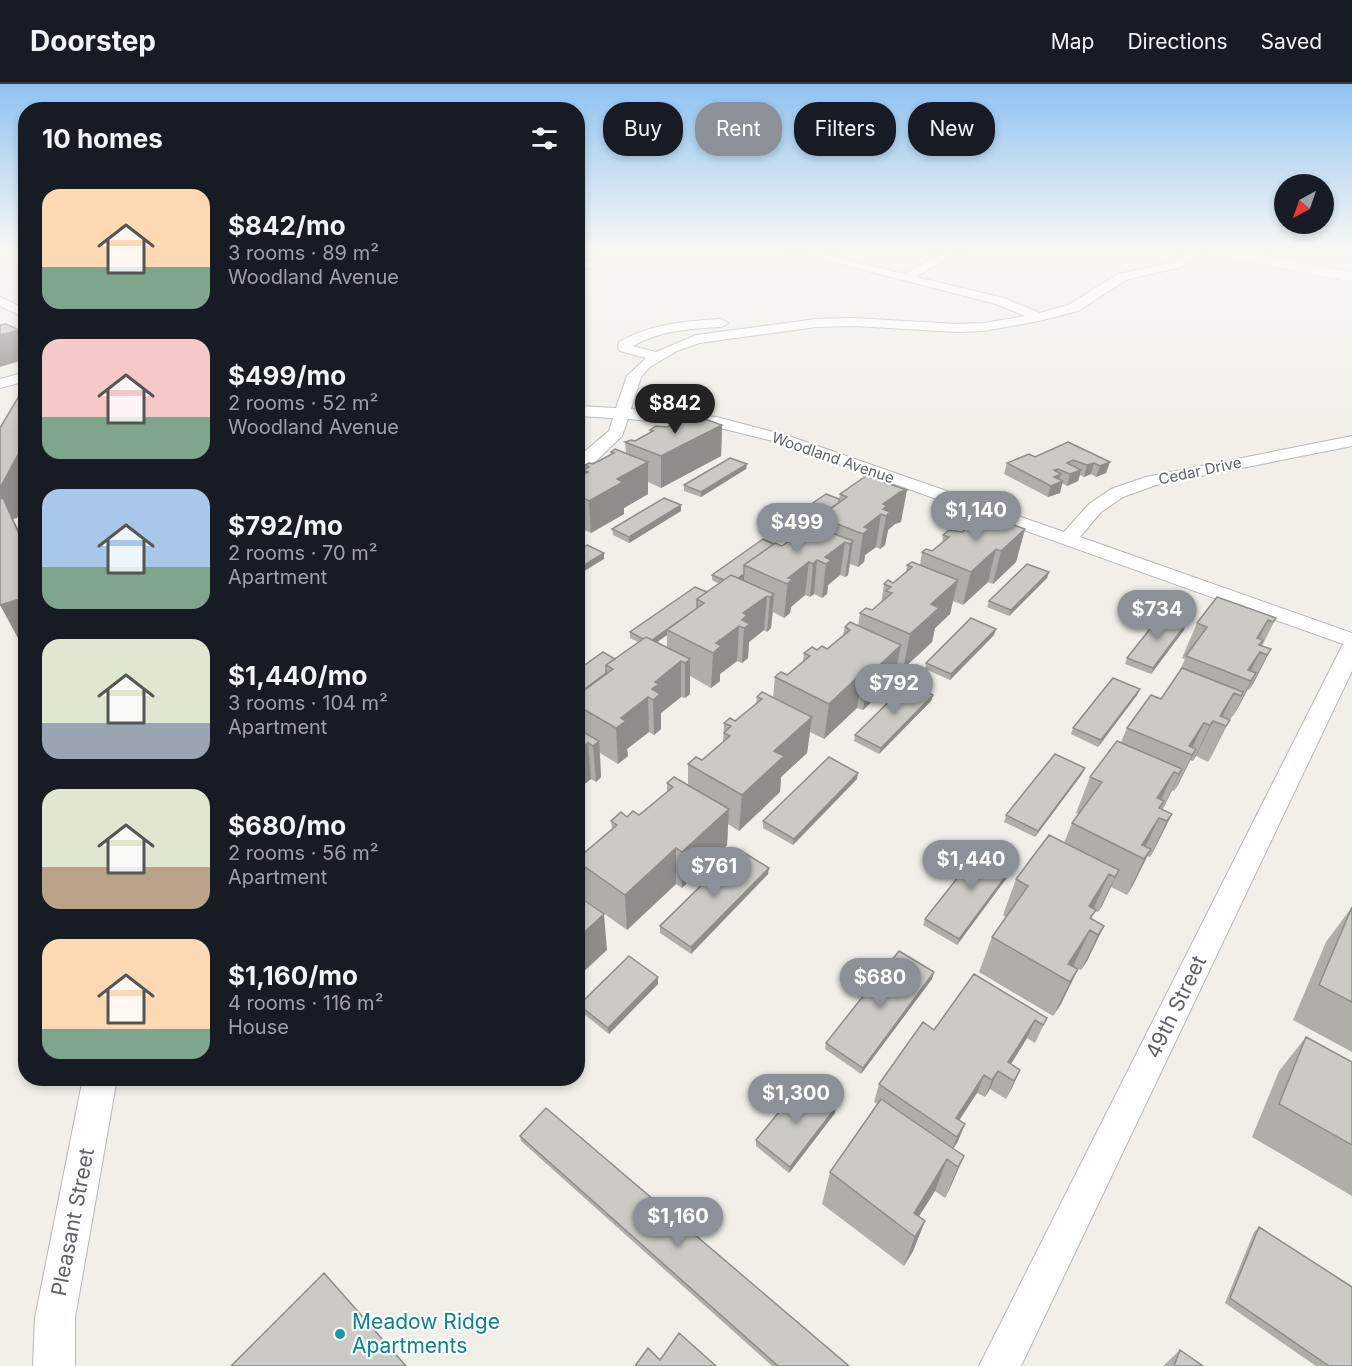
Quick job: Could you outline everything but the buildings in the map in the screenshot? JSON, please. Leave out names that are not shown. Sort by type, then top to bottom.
[{"type":"street","points":[[1019,309],[1039,317]]},
{"type":"street","points":[[585,460],[610,441],[616,433],[634,376],[645,364],[656,356],[696,339],[840,322],[957,328],[984,327],[1070,309]]},
{"type":"street","points":[[656,356],[625,348],[624,345],[656,331],[686,324],[744,321],[752,323],[758,330]]},
{"type":"street","points":[[0,384],[18,378]]},
{"type":"street","name":"Woodland Avenue","points":[[585,411],[716,422],[783,439],[1350,637]]},
{"type":"street","name":"Cedar Drive","points":[[1067,540],[1095,508],[1117,493],[1143,484],[1352,441]]},
{"type":"street","name":"49th Street","points":[[1000,1366],[1350,637]]},
{"type":"street","name":"Pleasant Street","points":[[54,1366],[55,1318],[98,1086]]},
{"type":"place","name":"Meadow Ridge Apartments","points":[[340,1334]]}]
